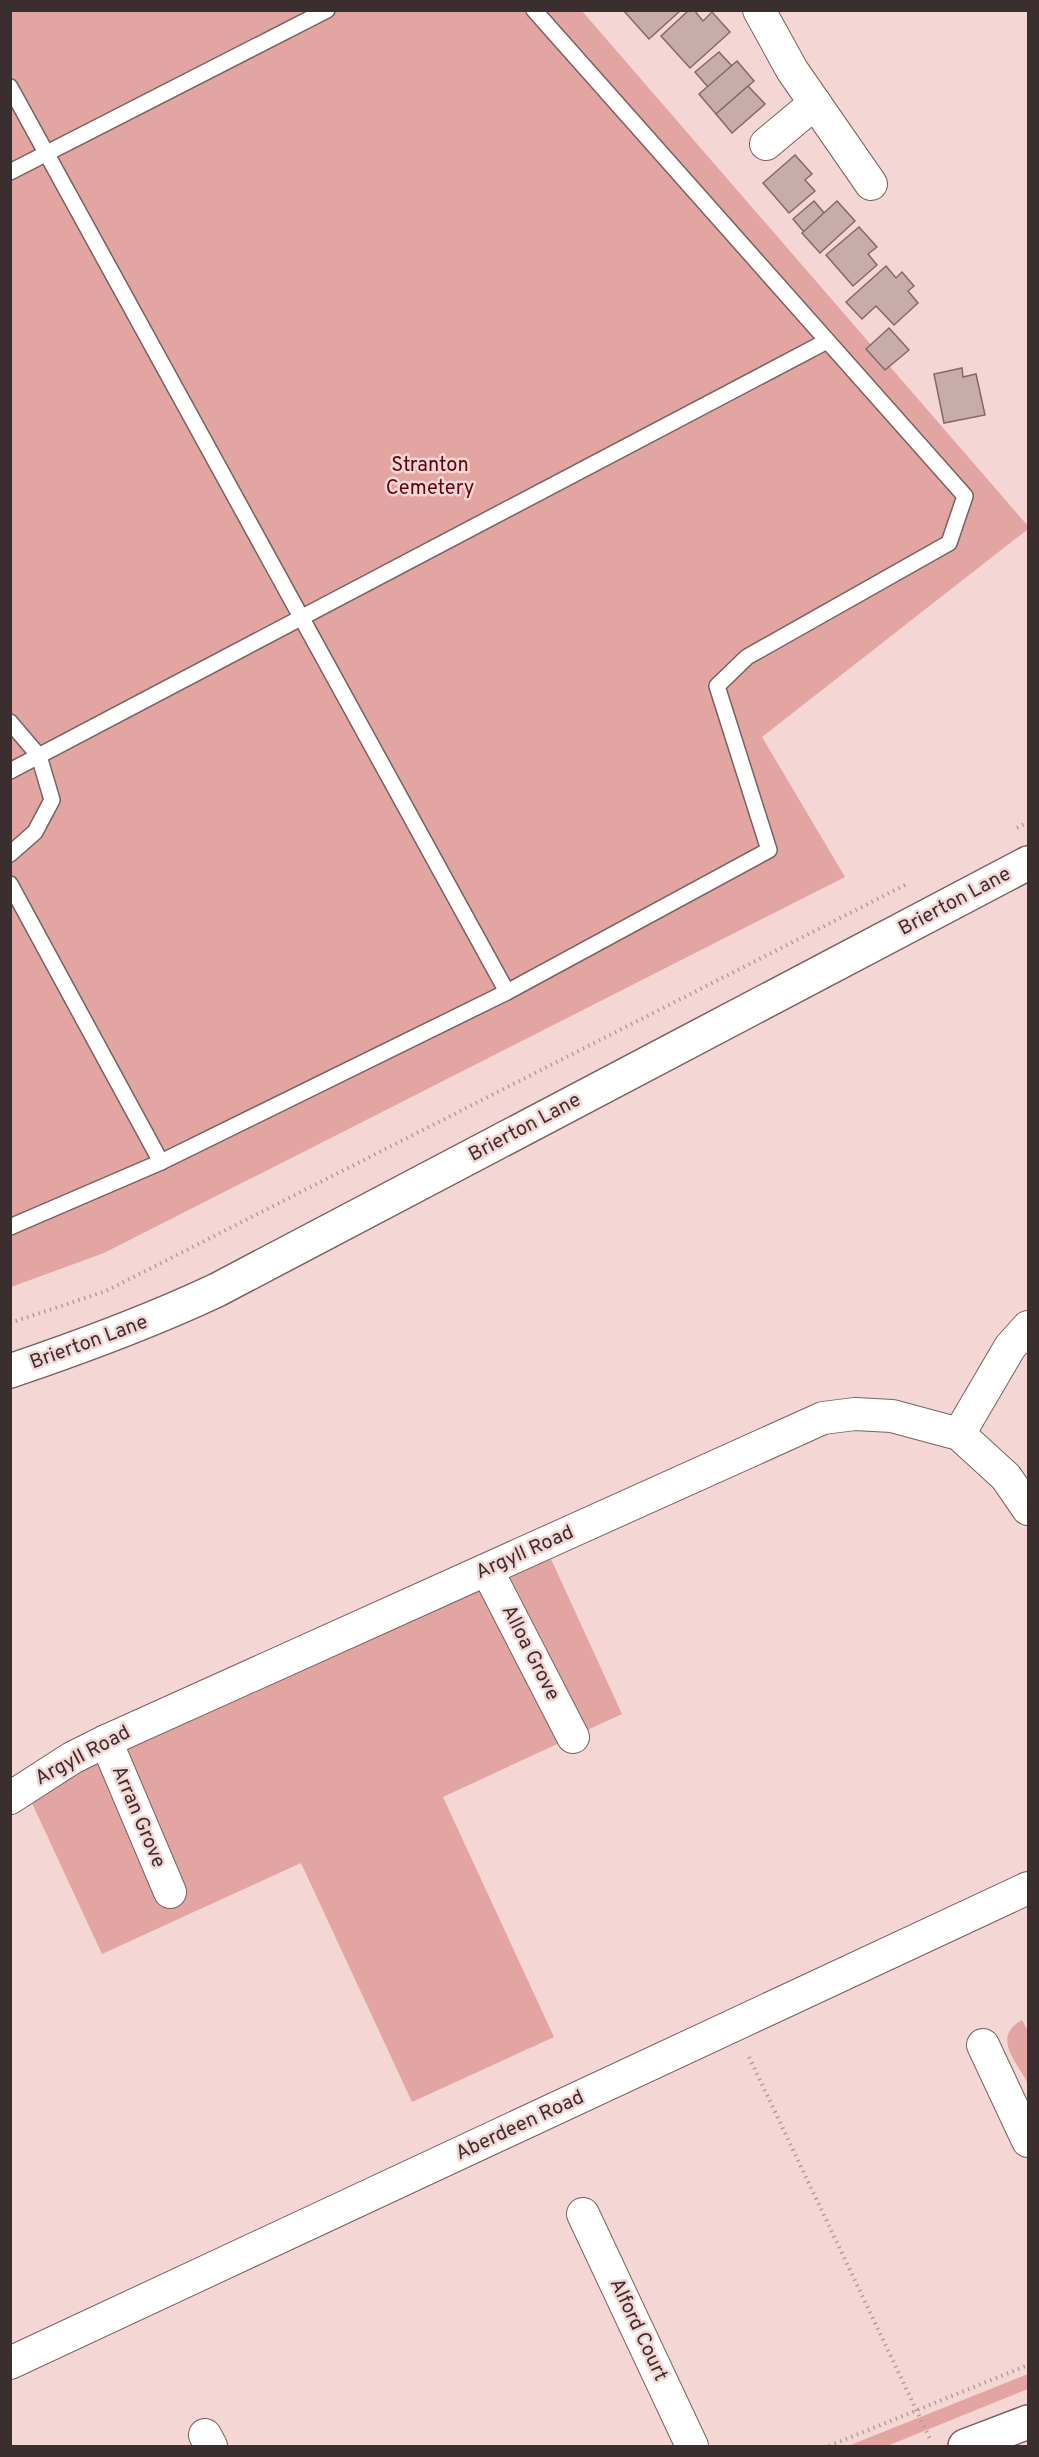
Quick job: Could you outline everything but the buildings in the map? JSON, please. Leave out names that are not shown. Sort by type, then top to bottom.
[{"type":"street","points":[[759,10],[792,70],[871,184]]},
{"type":"street","points":[[766,144],[815,103]]},
{"type":"street","name":"Brierton Lane","points":[[10,1371],[106,1339],[217,1290],[1029,863]]},
{"type":"street","points":[[959,1434],[1015,1339],[1029,1327]]},
{"type":"street","name":"Argyll Road","points":[[10,1798],[72,1758],[106,1741],[822,1418],[855,1414],[892,1416],[959,1434],[1006,1477],[1029,1509]]},
{"type":"street","name":"Alloa Grove","points":[[487,1570],[573,1737]]},
{"type":"street","name":"Arran Grove","points":[[106,1741],[170,1892]]},
{"type":"street","name":"Aberdeen Road","points":[[10,2363],[1029,1888]]},
{"type":"street","points":[[983,2045],[1029,2141]]},
{"type":"street","name":"Alford Court","points":[[583,2214],[692,2446]]},
{"type":"street","points":[[965,2446],[1029,2422]]},
{"type":"lane","points":[[10,172],[327,10]]},
{"type":"lane","points":[[10,1227],[161,1162],[507,992],[769,850],[717,686],[747,657],[949,543],[965,496],[534,10]]},
{"type":"lane","points":[[10,87],[507,992]]},
{"type":"lane","points":[[10,771],[827,341]]},
{"type":"lane","points":[[10,722],[39,756],[52,800],[35,832],[10,854]]},
{"type":"lane","points":[[10,884],[161,1162]]},
{"type":"path","points":[[1007,832],[1029,822]]},
{"type":"path","points":[[10,1323],[106,1291],[912,881]]},
{"type":"path","points":[[734,2027],[934,2446]]},
{"type":"path","points":[[829,2446],[1029,2365]]},
{"type":"green space","name":"Stranton Cemetery","points":[[11,11],[582,11],[1028,526],[1028,529],[762,737],[845,877],[104,1253],[11,1287]]},
{"type":"green space","points":[[545,1546],[622,1714],[443,1797],[554,2037],[412,2102],[301,1863],[102,1954],[24,1786]]},
{"type":"green space","points":[[1022,2020],[1028,2031],[1027,2082],[1007,2042],[1008,2034]]},
{"type":"green space","points":[[1028,2374],[1028,2389],[887,2446],[848,2446]]}]
